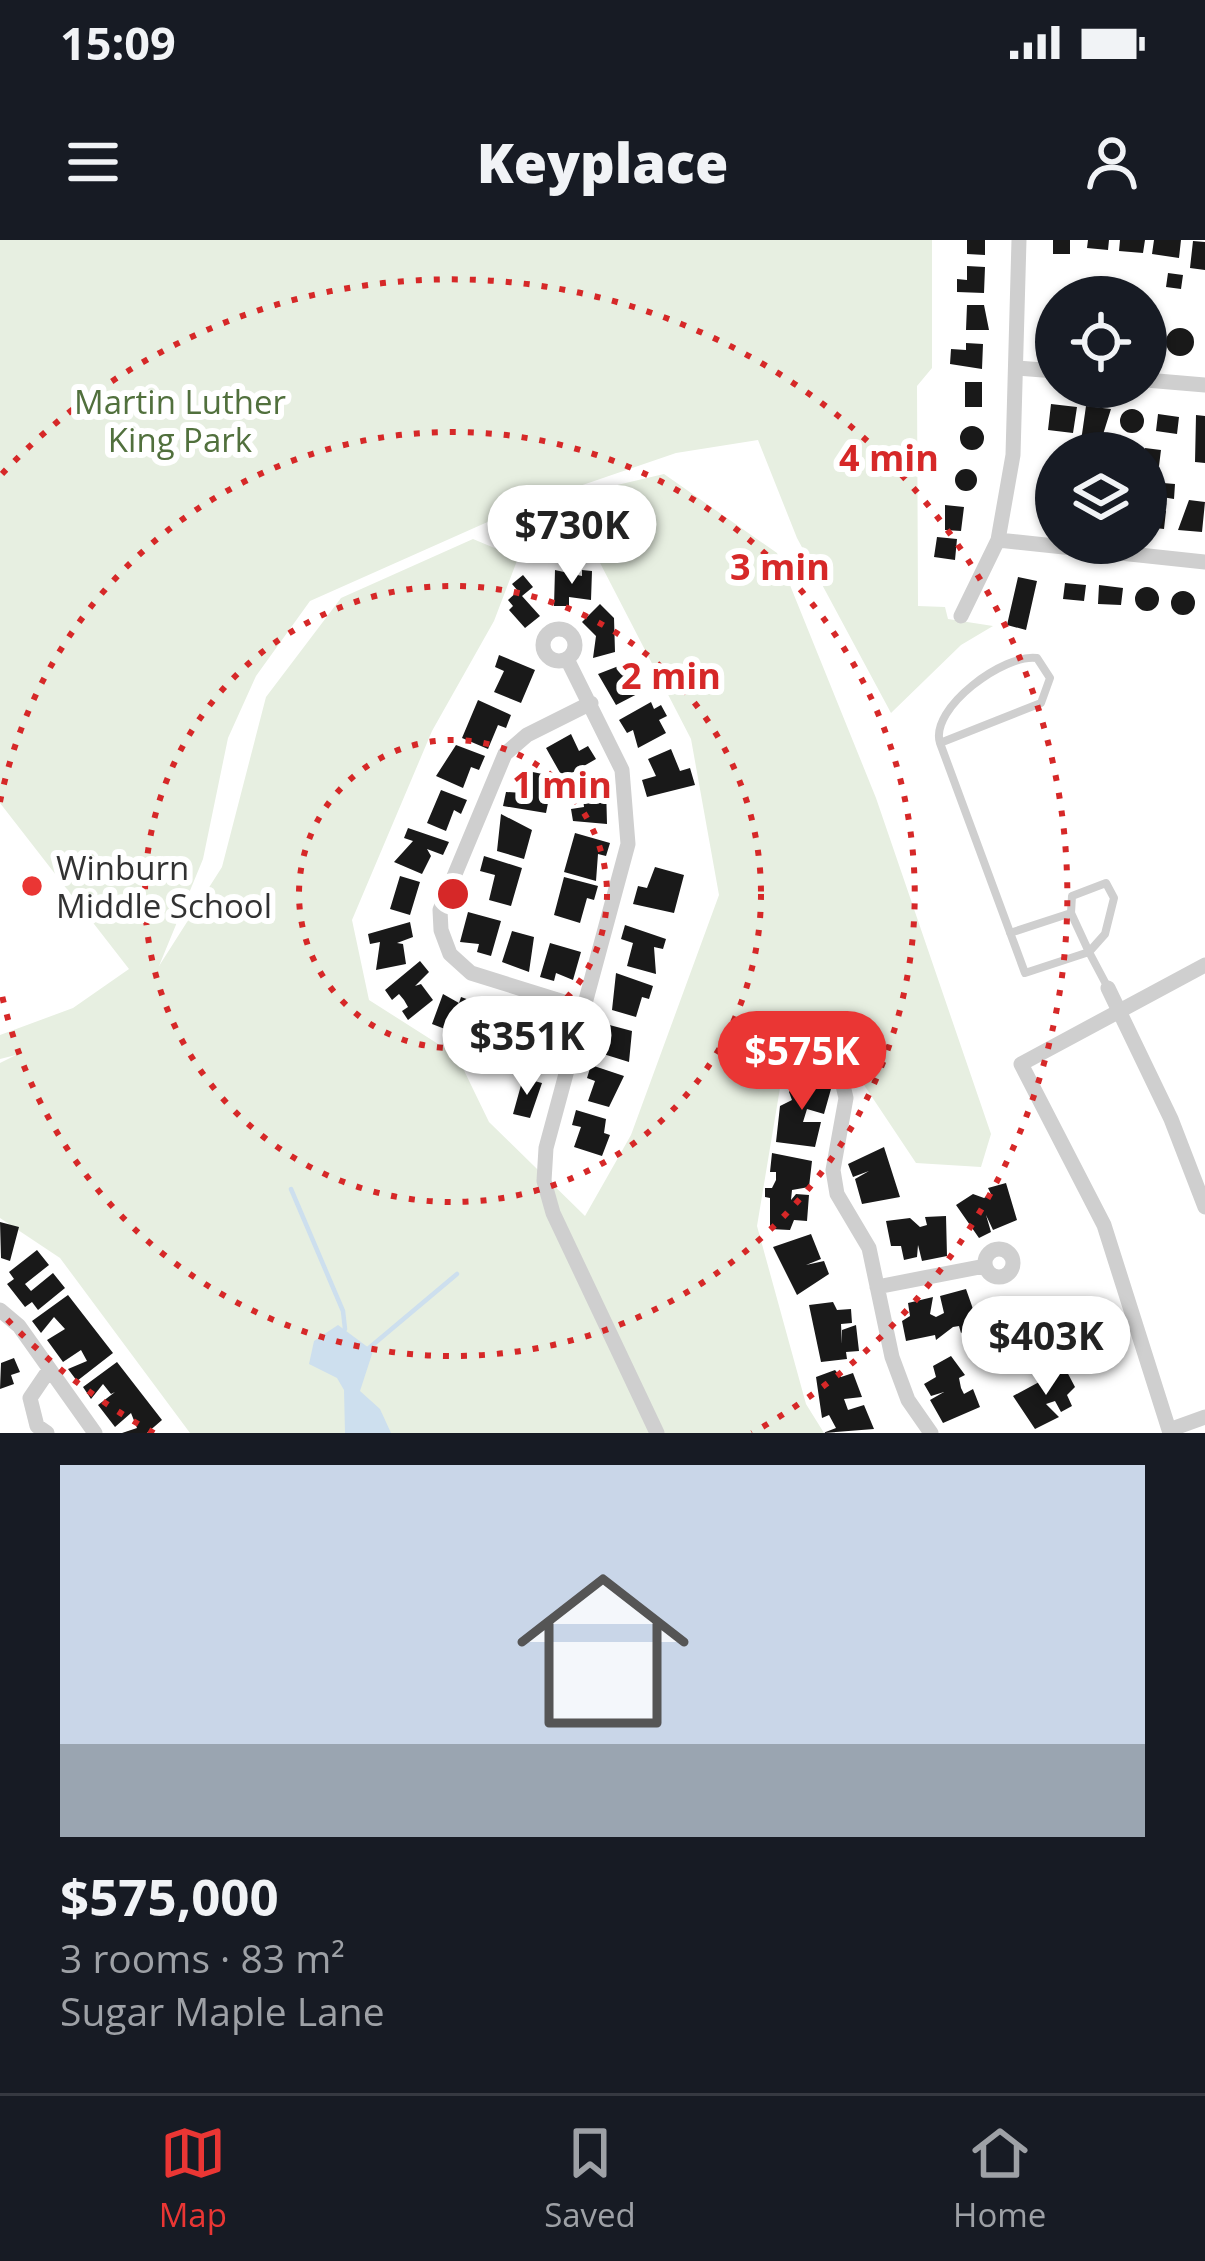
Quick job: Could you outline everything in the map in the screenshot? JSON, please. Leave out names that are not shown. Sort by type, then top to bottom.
[{"type":"street","points":[[961,616],[998,540],[1013,455],[1019,240]]},
{"type":"street","points":[[1017,368],[1035,369]]},
{"type":"street","points":[[1167,382],[1205,385]]},
{"type":"street","points":[[998,540],[1205,562]]},
{"type":"street","points":[[567,659],[622,770],[629,831],[545,1148],[544,1181],[553,1214],[657,1433]]},
{"type":"street","points":[[583,1008],[471,973],[444,941],[440,910],[505,754],[527,735],[591,703]]},
{"type":"street","points":[[1205,965],[1022,1064],[1104,1225],[1170,1432],[1205,1417]]},
{"type":"street","points":[[1108,988],[1172,1120],[1205,1207]]},
{"type":"street","points":[[830,1031],[846,1098],[833,1170],[837,1194],[860,1227],[892,1358],[908,1400],[931,1433]]},
{"type":"street","points":[[877,1287],[985,1266]]},
{"type":"street","points":[[0,1310],[19,1326],[94,1433]]},
{"type":"street","points":[[47,1372],[30,1398],[37,1426],[47,1433]]},
{"type":"lane","points":[[940,743],[1041,703],[1050,678],[1045,667],[1037,658],[1008,660],[938,721],[940,743],[1024,974],[1089,952],[1105,934],[1114,898],[1106,884],[1072,896],[1071,913],[1089,952],[1108,988]]},
{"type":"lane","points":[[1010,933],[1071,913]]},
{"type":"green space","name":"Martin Luther King Park","points":[[0,240],[932,240],[932,368],[917,386],[918,606],[945,607],[948,619],[993,626],[961,645],[891,713],[797,538],[758,440],[676,453],[530,503],[310,601],[256,676],[228,738],[203,859],[159,966],[222,867],[266,697],[341,598],[473,539],[518,558],[494,621],[432,731],[352,920],[369,1000],[457,1056],[489,1122],[585,1216],[631,1135],[719,895],[691,739],[566,497],[664,474],[777,553],[876,798],[991,1134],[981,1167],[916,1163],[848,1061],[806,1048],[780,1088],[757,1226],[806,1404],[824,1433],[190,1433],[60,1258],[0,1218],[0,1063],[16,1055],[0,1059],[0,1035],[73,1008],[129,969],[0,803]]},
{"type":"water","points":[[338,1325],[373,1351],[360,1391],[380,1409],[391,1433],[345,1433],[344,1390],[337,1378],[309,1364],[314,1341]]},
{"type":"building","points":[[967,240],[985,240],[985,255],[967,254]]},
{"type":"building","points":[[1053,240],[1070,240],[1070,254],[1053,254]]},
{"type":"building","points":[[1088,240],[1109,240],[1108,250],[1087,248]]},
{"type":"building","points":[[1120,240],[1145,240],[1143,253],[1119,251]]},
{"type":"building","points":[[1154,240],[1181,240],[1179,258],[1152,254]]},
{"type":"building","points":[[1193,241],[1205,242],[1205,270],[1190,268]]},
{"type":"building","points":[[967,266],[985,267],[984,293],[957,292],[957,279],[967,280]]},
{"type":"building","points":[[1168,273],[1183,275],[1181,289],[1167,287]]},
{"type":"building","points":[[967,305],[984,305],[989,330],[966,330]]},
{"type":"building","points":[[1175,329],[1185,329],[1193,337],[1193,347],[1185,355],[1175,355],[1167,347],[1167,337]]},
{"type":"building","points":[[966,343],[983,344],[982,369],[950,364],[951,349],[966,350]]},
{"type":"building","points":[[965,382],[982,382],[982,407],[965,407]]},
{"type":"building","points":[[1051,408],[1077,408],[1073,432],[1048,430]]},
{"type":"building","points":[[1086,408],[1111,409],[1104,432],[1082,432]]},
{"type":"building","points":[[1137,410],[1143,416],[1141,430],[1123,430],[1123,412]]},
{"type":"building","points":[[1158,414],[1179,417],[1177,434],[1156,431]]},
{"type":"building","points":[[1196,415],[1205,416],[1205,463],[1195,462]]},
{"type":"building","points":[[972,426],[984,438],[972,450],[960,438]]},
{"type":"building","points":[[966,469],[977,480],[966,491],[955,480]]},
{"type":"building","points":[[1167,483],[1175,484],[1174,499],[1167,498]]},
{"type":"building","points":[[1189,500],[1205,502],[1202,532],[1178,530]]},
{"type":"building","points":[[945,505],[964,507],[961,531],[945,530]]},
{"type":"building","points":[[937,537],[957,539],[955,560],[934,557]]},
{"type":"building","points":[[555,570],[582,576],[582,570],[592,571],[591,600],[569,597],[569,606],[554,606]]},
{"type":"building","points":[[523,575],[533,587],[522,596],[540,616],[525,628],[509,610],[513,606],[508,600],[518,591],[512,584]]},
{"type":"building","points":[[1018,577],[1037,581],[1026,630],[1007,625]]},
{"type":"building","points":[[1065,583],[1086,585],[1084,601],[1063,599]]},
{"type":"building","points":[[1099,585],[1123,588],[1121,605],[1098,604]]},
{"type":"building","points":[[1147,587],[1156,590],[1156,608],[1147,611],[1138,608],[1135,599],[1138,590]]},
{"type":"building","points":[[1183,591],[1195,603],[1183,615],[1171,603]]},
{"type":"building","points":[[600,604],[614,618],[615,652],[593,658],[596,636],[582,622]]},
{"type":"building","points":[[499,655],[535,670],[521,703],[494,692],[504,671],[495,667]]},
{"type":"building","points":[[629,662],[634,671],[628,674],[643,691],[616,705],[598,674]]},
{"type":"building","points":[[478,700],[511,715],[506,728],[498,725],[488,749],[462,738]]},
{"type":"building","points":[[651,702],[654,709],[661,705],[667,716],[659,720],[666,733],[638,748],[633,730],[627,733],[619,720]]},
{"type":"building","points":[[571,734],[579,751],[588,746],[596,759],[563,778],[546,748]]},
{"type":"building","points":[[456,745],[485,756],[479,770],[471,767],[463,788],[436,776]]},
{"type":"building","points":[[671,749],[680,771],[690,768],[695,785],[647,797],[642,780],[656,776],[648,759]]},
{"type":"building","points":[[523,770],[552,776],[542,791],[550,793],[546,813],[503,806],[506,792],[523,793],[518,789]]},
{"type":"building","points":[[606,786],[607,824],[573,821],[571,809],[584,807],[582,789]]},
{"type":"building","points":[[441,790],[467,800],[461,814],[454,810],[446,831],[427,823]]},
{"type":"building","points":[[501,814],[532,830],[524,859],[497,851]]},
{"type":"building","points":[[408,828],[449,842],[443,855],[427,849],[431,856],[422,874],[394,862],[413,841],[404,838]]},
{"type":"building","points":[[575,833],[610,843],[606,856],[598,854],[596,881],[564,872]]},
{"type":"building","points":[[484,856],[522,868],[511,906],[489,900],[495,875],[480,871]]},
{"type":"building","points":[[655,867],[684,875],[674,913],[633,904],[638,886],[647,888]]},
{"type":"building","points":[[400,876],[420,882],[410,915],[390,909]]},
{"type":"building","points":[[564,877],[598,886],[594,900],[587,898],[580,923],[554,915]]},
{"type":"building","points":[[468,912],[501,921],[491,956],[477,952],[479,944],[460,942]]},
{"type":"building","points":[[410,922],[413,937],[397,943],[403,944],[406,964],[376,970],[380,942],[370,944],[368,934]]},
{"type":"building","points":[[625,925],[666,939],[663,949],[654,947],[656,974],[627,966],[633,943],[621,939]]},
{"type":"building","points":[[512,931],[534,937],[529,972],[502,962]]},
{"type":"building","points":[[550,943],[581,952],[573,980],[556,973],[554,981],[540,977]]},
{"type":"building","points":[[420,961],[429,972],[415,986],[421,984],[433,1000],[408,1020],[402,1011],[408,1007],[404,1000],[399,994],[392,1000],[385,990]]},
{"type":"building","points":[[616,973],[653,986],[649,999],[642,997],[636,1017],[612,1010]]},
{"type":"building","points":[[443,994],[459,1003],[461,997],[475,1002],[463,1036],[432,1024]]},
{"type":"building","points":[[482,1000],[514,1013],[510,1042],[477,1033]]},
{"type":"building","points":[[535,1015],[552,1023],[539,1047],[552,1050],[548,1064],[534,1061],[536,1054],[524,1046],[528,1039],[523,1036]]},
{"type":"building","points":[[602,1023],[632,1031],[629,1062],[600,1053],[602,1040],[610,1040],[599,1037]]},
{"type":"building","points":[[591,1065],[624,1076],[609,1107],[588,1101],[595,1081],[587,1078]]},
{"type":"building","points":[[797,1075],[831,1089],[824,1114],[807,1109],[803,1122],[821,1122],[815,1147],[776,1142],[780,1106],[792,1100],[789,1092]]},
{"type":"building","points":[[523,1078],[542,1083],[530,1118],[513,1114]]},
{"type":"building","points":[[576,1110],[606,1119],[604,1133],[610,1135],[602,1156],[574,1147],[581,1127],[572,1125]]},
{"type":"building","points":[[884,1147],[900,1197],[862,1204],[855,1179],[869,1171],[853,1177],[848,1164]]},
{"type":"building","points":[[772,1153],[812,1161],[809,1187],[792,1190],[791,1200],[796,1194],[809,1195],[807,1221],[794,1220],[790,1230],[770,1229],[770,1198],[765,1197],[765,1188],[772,1188],[776,1180],[776,1172],[770,1172]]},
{"type":"building","points":[[1006,1183],[1017,1220],[993,1230],[986,1215],[991,1232],[979,1238],[956,1205],[973,1194],[984,1198],[991,1194],[988,1188]]},
{"type":"building","points":[[946,1216],[947,1256],[922,1261],[918,1245],[917,1257],[904,1260],[901,1246],[891,1246],[886,1221],[910,1218],[920,1227],[927,1225],[925,1217]]},
{"type":"building","points":[[0,1222],[19,1227],[10,1261],[1,1258]]},
{"type":"building","points":[[811,1234],[821,1259],[806,1265],[824,1261],[829,1274],[797,1295],[773,1247]]},
{"type":"building","points":[[37,1250],[49,1265],[25,1284],[31,1291],[53,1273],[65,1288],[38,1310],[32,1302],[25,1307],[7,1284],[14,1279],[9,1272]]},
{"type":"building","points":[[966,1289],[979,1326],[961,1333],[959,1326],[953,1327],[936,1340],[935,1335],[906,1341],[902,1321],[910,1316],[908,1303],[933,1297],[930,1314],[936,1317],[944,1313],[940,1296]]},
{"type":"building","points":[[68,1295],[113,1353],[77,1381],[68,1369],[87,1361],[81,1350],[63,1362],[47,1340],[65,1329],[54,1317],[41,1333],[32,1321]]},
{"type":"building","points":[[1030,1299],[1031,1314],[1033,1301],[1047,1301],[1048,1314],[1057,1316],[1057,1341],[1035,1341],[1035,1334],[1026,1332],[1019,1332],[1020,1340],[1000,1339],[1003,1300]]},
{"type":"building","points":[[833,1302],[837,1310],[851,1309],[852,1323],[841,1324],[842,1344],[842,1330],[856,1325],[859,1351],[846,1352],[847,1359],[821,1362],[809,1305]]},
{"type":"building","points":[[951,1356],[965,1375],[959,1378],[964,1394],[973,1389],[980,1407],[943,1423],[930,1400],[944,1392],[931,1396],[924,1384],[936,1377],[933,1366]]},
{"type":"building","points":[[14,1358],[20,1372],[11,1375],[14,1384],[0,1389],[1,1363]]},
{"type":"building","points":[[117,1362],[162,1420],[147,1433],[122,1433],[137,1428],[131,1413],[115,1427],[98,1405],[115,1392],[111,1394],[103,1384],[91,1399],[83,1387]]},
{"type":"building","points":[[1065,1368],[1075,1387],[1067,1395],[1072,1406],[1061,1412],[1055,1401],[1046,1404],[1059,1417],[1035,1429],[1013,1396]]},
{"type":"building","points":[[835,1370],[841,1377],[853,1373],[862,1397],[844,1399],[848,1410],[864,1405],[874,1429],[823,1433],[836,1428],[829,1415],[822,1418],[816,1377]]},
{"type":"waterway","points":[[291,1189],[343,1311],[345,1329]]},
{"type":"waterway","points":[[369,1348],[457,1274]]},
{"type":"place","name":"Winburn Middle School","points":[[32,886]]}]
